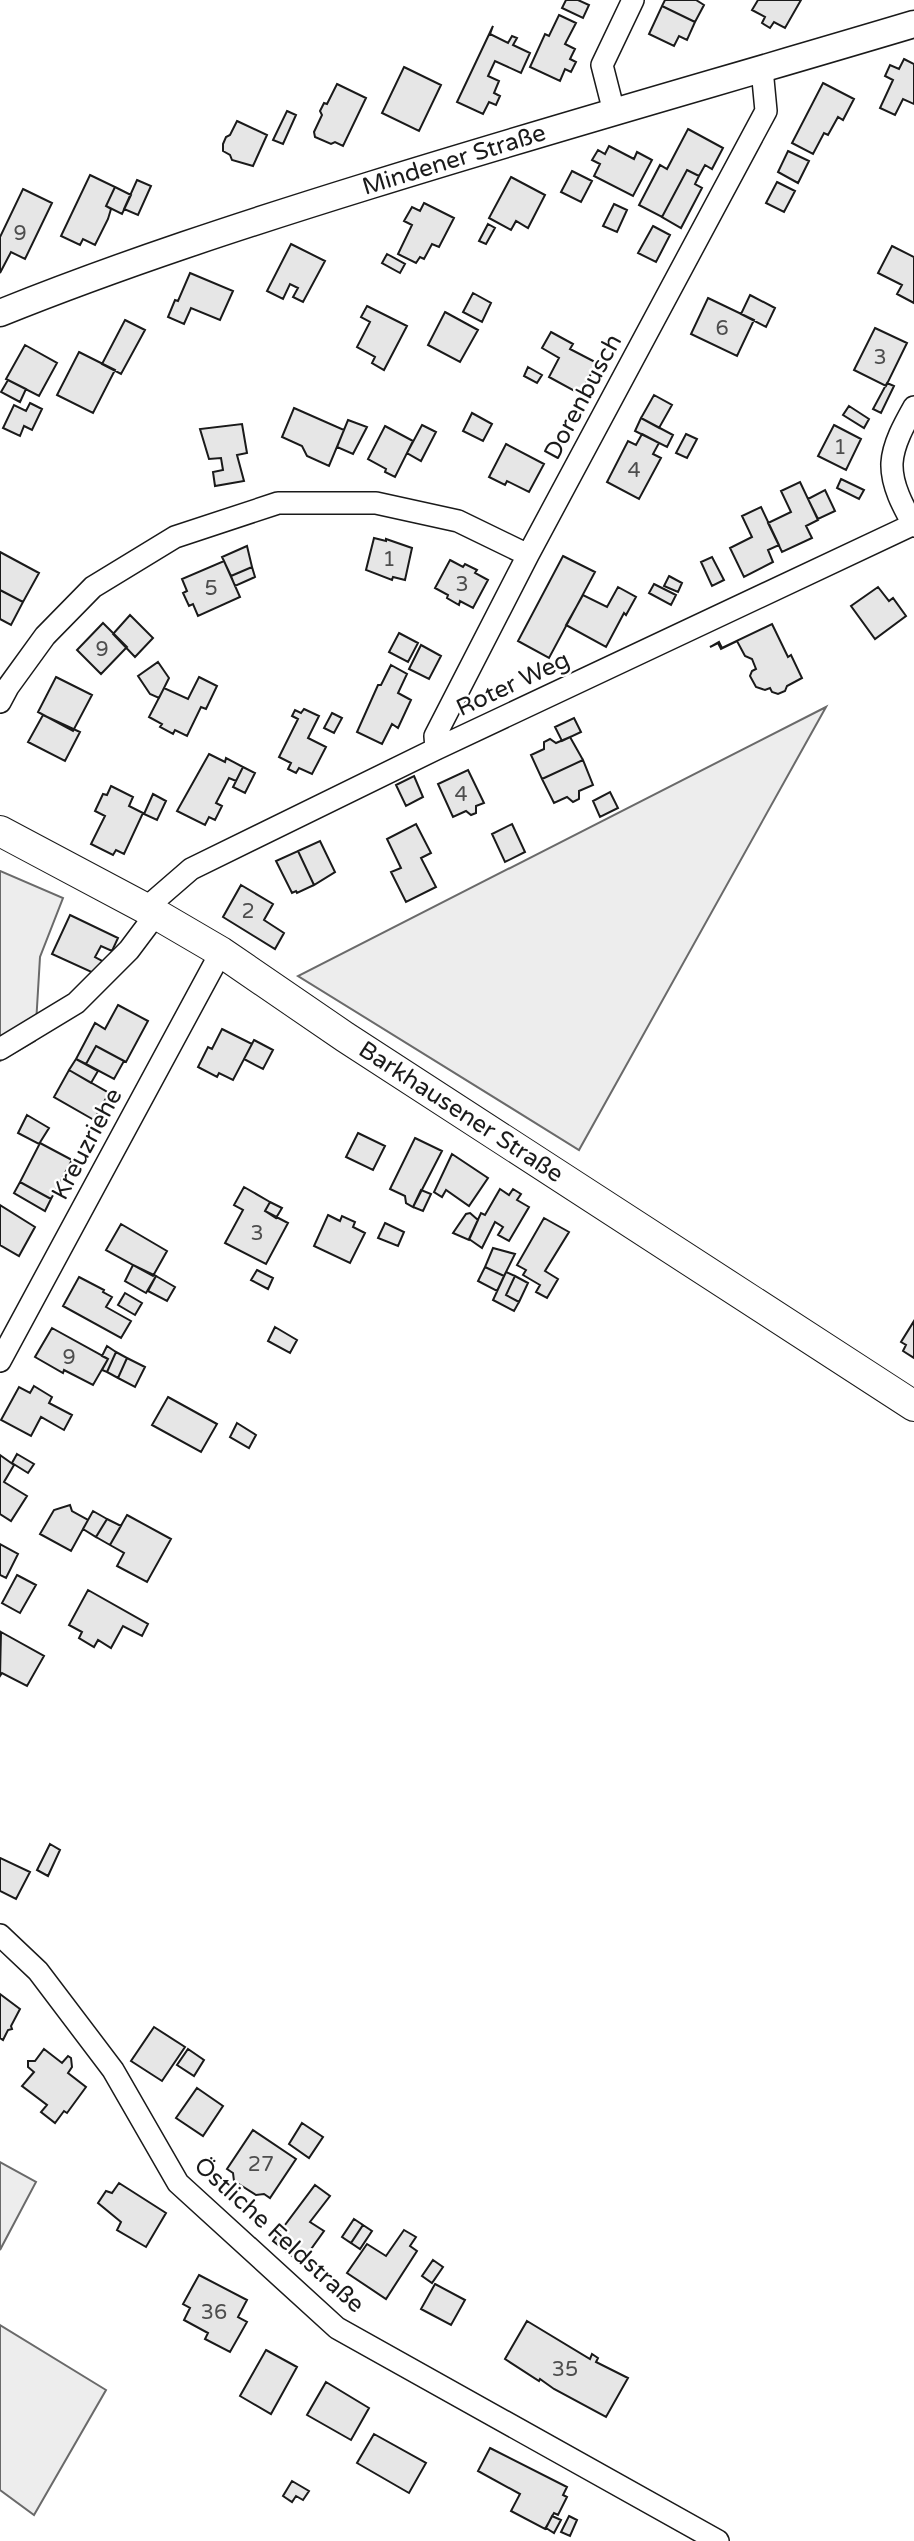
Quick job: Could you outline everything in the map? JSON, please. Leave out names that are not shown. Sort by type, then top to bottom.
[{"type":"main road","name":"Barkhausener Straße","points":[[0,831],[151,911],[221,952],[357,1044],[914,1406]]},
{"type":"street","points":[[614,112],[602,65],[633,0]]},
{"type":"street","name":"Mindener Straße","points":[[0,313],[89,277],[206,237],[511,142],[914,24]]},
{"type":"street","name":"Dorenbusch","points":[[436,749],[435,736],[528,555],[766,111],[762,69]]},
{"type":"street","points":[[914,407],[901,433],[892,463],[897,493],[914,525]]},
{"type":"street","points":[[0,702],[45,636],[93,587],[176,537],[278,503],[376,503],[458,521],[528,555]]},
{"type":"street","name":"Roter Weg","points":[[0,1049],[76,1003],[129,950],[151,911],[191,869],[436,749],[914,525]]},
{"type":"street","name":"Kreuzriehe","points":[[0,1361],[221,952]]},
{"type":"street","name":"Östliche Feldstraße","points":[[0,1935],[38,1970],[113,2070],[178,2183],[337,2328],[718,2541]]},
{"type":"shaded area","points":[[826,707],[579,1150],[298,976]]},
{"type":"shaded area","points":[[0,871],[63,898],[40,957],[35,1041],[0,1061]]},
{"type":"shaded area","points":[[0,2162],[36,2182],[0,2250]]},
{"type":"shaded area","points":[[0,2325],[106,2390],[34,2515],[0,2490]]},
{"type":"building","points":[[566,0],[578,0],[589,5],[583,18],[562,8]]},
{"type":"building","points":[[665,0],[696,0],[704,5],[695,22],[662,6]]},
{"type":"building","points":[[758,0],[801,0],[785,28],[774,22],[770,28],[762,23],[765,17],[752,10]]},
{"type":"building","points":[[662,6],[695,22],[687,40],[679,36],[674,46],[649,34]]},
{"type":"building","points":[[559,15],[576,23],[565,44],[575,49],[570,59],[576,62],[571,72],[565,69],[560,81],[530,67],[545,34],[549,36]]},
{"type":"building","points":[[493,26],[490,34],[508,43],[512,36],[517,38],[513,45],[530,53],[521,73],[495,61],[488,76],[499,81],[494,93],[500,96],[496,105],[489,102],[483,114],[457,102]]},
{"type":"building","points":[[904,59],[914,64],[914,104],[903,99],[895,115],[880,108],[893,80],[885,76],[890,65],[899,69]]},
{"type":"building","points":[[404,67],[441,85],[419,131],[382,113]]},
{"type":"building","points":[[823,83],[854,99],[843,120],[838,117],[828,135],[824,133],[813,154],[792,143]]},
{"type":"building","points":[[337,84],[366,98],[343,146],[315,137],[314,132],[322,115],[320,111],[324,103],[327,104]]},
{"type":"building","points":[[287,111],[296,115],[283,144],[273,140]]},
{"type":"building","points":[[237,121],[267,135],[253,166],[232,160],[230,155],[223,151],[226,137],[230,135]]},
{"type":"building","points":[[688,129],[723,148],[712,169],[705,165],[699,176],[687,170],[662,217],[639,205],[660,165],[667,169]]},
{"type":"building","points":[[609,146],[634,159],[637,152],[652,160],[633,196],[594,176],[600,164],[592,160],[598,150],[605,154]]},
{"type":"building","points":[[788,151],[809,161],[798,183],[778,172]]},
{"type":"building","points":[[687,170],[699,176],[695,184],[702,188],[681,228],[662,217]]},
{"type":"building","points":[[572,171],[592,181],[581,202],[561,192]]},
{"type":"building","points":[[90,175],[115,187],[106,206],[111,209],[108,219],[95,245],[83,239],[80,245],[61,236]]},
{"type":"building","points":[[511,177],[545,195],[528,228],[516,221],[511,230],[489,218]]},
{"type":"building","points":[[137,180],[151,186],[138,215],[124,209]]},
{"type":"building","points":[[777,182],[795,191],[784,212],[766,203]]},
{"type":"building","points":[[115,187],[131,195],[122,214],[106,206]]},
{"type":"building","points":[[23,189],[52,203],[25,259],[11,252],[0,273],[0,237]]},
{"type":"building","points":[[424,203],[454,218],[439,247],[432,244],[424,259],[420,257],[416,263],[398,254],[412,225],[404,221],[412,207],[420,211]]},
{"type":"building","points":[[614,204],[627,210],[617,232],[603,226]]},
{"type":"building","points":[[488,224],[495,228],[486,244],[479,241]]},
{"type":"building","points":[[653,226],[670,235],[656,262],[638,253]]},
{"type":"building","points":[[291,244],[325,261],[303,302],[293,297],[298,288],[290,284],[283,299],[267,291]]},
{"type":"building","points":[[892,246],[914,257],[914,303],[897,294],[902,285],[878,273]]},
{"type":"building","points":[[387,254],[405,264],[400,273],[382,263]]},
{"type":"building","points":[[190,273],[233,291],[220,320],[191,308],[184,324],[168,317]]},
{"type":"building","points":[[473,293],[491,303],[482,322],[463,312]]},
{"type":"building","points":[[750,295],[775,308],[766,327],[741,314]]},
{"type":"building","points":[[708,298],[754,320],[737,356],[691,334]]},
{"type":"building","points":[[367,306],[407,326],[384,370],[372,363],[375,357],[357,347],[370,322],[361,317]]},
{"type":"building","points":[[445,312],[478,330],[460,362],[428,345]]},
{"type":"building","points":[[125,320],[145,330],[121,374],[102,364]]},
{"type":"building","points":[[875,328],[907,343],[886,386],[854,370]]},
{"type":"building","points":[[551,332],[573,344],[570,349],[597,363],[580,394],[549,377],[559,358],[542,348]]},
{"type":"building","points":[[25,345],[57,363],[39,396],[6,379]]},
{"type":"building","points":[[79,352],[115,370],[93,413],[57,395]]},
{"type":"building","points":[[528,367],[542,375],[537,383],[524,376]]},
{"type":"building","points":[[8,380],[26,389],[20,402],[1,392]]},
{"type":"building","points":[[887,383],[894,386],[881,413],[873,409]]},
{"type":"building","points":[[654,395],[672,405],[659,428],[641,418]]},
{"type":"building","points":[[30,403],[42,409],[32,430],[24,426],[20,436],[3,428],[14,405],[26,411]]},
{"type":"building","points":[[849,406],[869,419],[864,428],[843,415]]},
{"type":"building","points":[[294,408],[344,430],[329,466],[307,456],[302,446],[282,437]]},
{"type":"building","points":[[472,413],[492,424],[483,441],[463,431]]},
{"type":"building","points":[[641,418],[673,435],[667,447],[635,431]]},
{"type":"building","points":[[348,420],[367,427],[353,454],[337,447]]},
{"type":"building","points":[[242,424],[247,453],[237,455],[244,481],[215,486],[213,472],[223,470],[221,458],[209,459],[200,429]]},
{"type":"building","points":[[422,425],[436,432],[421,461],[407,453]]},
{"type":"building","points":[[834,425],[861,439],[846,470],[818,456]]},
{"type":"building","points":[[385,426],[413,441],[395,477],[368,459]]},
{"type":"building","points":[[642,434],[659,443],[653,454],[661,458],[639,499],[607,482],[628,441],[636,445]]},
{"type":"building","points":[[686,434],[697,439],[687,458],[676,453]]},
{"type":"building","points":[[506,444],[544,464],[529,492],[507,481],[505,485],[489,477]]},
{"type":"building","points":[[841,479],[864,490],[859,499],[837,488]]},
{"type":"building","points":[[800,482],[818,520],[806,526],[812,538],[782,552],[768,523],[791,512],[781,491]]},
{"type":"building","points":[[825,490],[835,511],[818,519],[808,499]]},
{"type":"building","points":[[761,507],[779,545],[768,550],[773,562],[744,577],[730,548],[752,537],[742,516]]},
{"type":"building","points":[[374,538],[412,548],[405,580],[393,577],[392,580],[366,570]]},
{"type":"building","points":[[247,546],[252,567],[231,576],[222,557]]},
{"type":"building","points":[[0,552],[39,573],[23,602],[0,590]]},
{"type":"building","points":[[563,556],[595,572],[549,658],[518,641]]},
{"type":"building","points":[[712,557],[724,580],[712,586],[701,562]]},
{"type":"building","points":[[450,560],[477,570],[475,573],[488,580],[473,608],[460,601],[459,605],[435,588]]},
{"type":"building","points":[[224,561],[240,597],[198,616],[193,604],[189,606],[183,593],[187,591],[182,579]]},
{"type":"building","points":[[252,567],[255,577],[235,586],[231,576]]},
{"type":"building","points":[[669,576],[682,583],[678,592],[664,586]]},
{"type":"building","points":[[654,584],[676,595],[671,605],[649,593]]},
{"type":"building","points":[[618,587],[636,597],[606,647],[566,625],[583,595],[607,607]]},
{"type":"building","points":[[878,587],[889,601],[893,598],[906,616],[875,639],[851,606]]},
{"type":"building","points":[[0,590],[23,602],[11,625],[0,619]]},
{"type":"building","points":[[130,615],[153,638],[135,657],[113,634]]},
{"type":"building","points":[[103,623],[127,647],[101,674],[77,650]]},
{"type":"building","points":[[772,624],[802,678],[778,694],[770,688],[765,690],[756,687],[750,676],[756,669],[752,659],[745,656],[737,641],[721,649],[718,643],[710,647],[719,642],[722,648]]},
{"type":"building","points":[[399,633],[418,643],[408,662],[389,652]]},
{"type":"building","points":[[421,645],[441,656],[429,679],[409,669]]},
{"type":"building","points":[[158,662],[169,678],[159,698],[150,694],[138,676]]},
{"type":"building","points":[[391,665],[407,674],[398,693],[411,700],[398,728],[392,724],[382,744],[357,732],[378,685],[381,685]]},
{"type":"building","points":[[56,677],[92,695],[73,731],[38,712]]},
{"type":"building","points":[[199,677],[217,686],[206,709],[201,707],[187,736],[175,730],[173,734],[149,717],[164,688],[188,699]]},
{"type":"building","points":[[304,709],[319,716],[308,738],[326,747],[312,774],[299,768],[296,773],[288,769],[291,763],[279,757],[298,719],[292,716],[295,710],[301,713]]},
{"type":"building","points":[[332,713],[342,718],[334,733],[324,728]]},
{"type":"building","points":[[43,715],[80,732],[65,761],[28,742]]},
{"type":"building","points":[[574,718],[581,732],[562,741],[555,727]]},
{"type":"building","points":[[570,737],[583,760],[542,779],[531,755],[544,749],[544,742],[550,739],[556,743]]},
{"type":"building","points":[[209,754],[225,762],[226,758],[243,767],[236,781],[229,778],[216,803],[222,806],[215,820],[209,817],[205,825],[177,811]]},
{"type":"building","points":[[583,760],[593,785],[579,791],[579,799],[573,802],[567,797],[554,803],[542,779]]},
{"type":"building","points":[[243,767],[255,773],[245,793],[233,787]]},
{"type":"building","points":[[468,770],[484,803],[476,806],[476,813],[471,815],[466,811],[453,817],[438,784]]},
{"type":"building","points":[[414,776],[423,797],[406,806],[396,785]]},
{"type":"building","points":[[111,786],[133,797],[129,806],[143,813],[124,854],[116,850],[113,855],[91,844],[105,816],[95,811],[103,794],[107,795]]},
{"type":"building","points":[[610,792],[618,808],[600,817],[593,801]]},
{"type":"building","points":[[153,794],[166,801],[157,820],[144,814]]},
{"type":"building","points":[[416,824],[431,853],[421,858],[436,887],[406,902],[391,872],[401,868],[387,839]]},
{"type":"building","points":[[512,824],[525,852],[505,862],[492,834]]},
{"type":"building","points":[[320,841],[335,872],[314,885],[298,851]]},
{"type":"building","points":[[298,851],[314,885],[292,893],[276,861]]},
{"type":"building","points":[[241,885],[273,904],[264,920],[284,933],[275,949],[223,917]]},
{"type":"building","points":[[70,915],[118,938],[112,951],[101,946],[95,957],[104,962],[98,975],[52,954]]},
{"type":"building","points":[[118,1005],[148,1021],[126,1062],[96,1046],[86,1064],[76,1059],[95,1023],[105,1029]]},
{"type":"building","points":[[222,1029],[252,1044],[233,1080],[219,1073],[217,1077],[198,1067],[208,1047],[212,1049]]},
{"type":"building","points":[[254,1040],[273,1050],[263,1069],[244,1059]]},
{"type":"building","points":[[96,1046],[124,1061],[114,1079],[86,1064]]},
{"type":"building","points":[[76,1059],[98,1071],[91,1083],[69,1070]]},
{"type":"building","points":[[69,1070],[109,1093],[94,1120],[54,1097]]},
{"type":"building","points":[[27,1115],[49,1128],[39,1144],[18,1133]]},
{"type":"building","points":[[358,1133],[385,1146],[373,1170],[346,1157]]},
{"type":"building","points":[[415,1138],[442,1151],[413,1207],[406,1203],[405,1196],[390,1189]]},
{"type":"building","points":[[40,1143],[72,1160],[51,1199],[20,1182]]},
{"type":"building","points":[[452,1154],[488,1178],[469,1206],[446,1190],[442,1197],[434,1192]]},
{"type":"building","points":[[20,1182],[51,1199],[45,1211],[14,1193]]},
{"type":"building","points":[[244,1187],[270,1202],[265,1211],[288,1223],[266,1264],[225,1243],[243,1210],[234,1205]]},
{"type":"building","points":[[500,1189],[509,1195],[513,1189],[521,1194],[517,1200],[529,1207],[509,1241],[498,1235],[503,1227],[495,1222],[482,1248],[469,1239],[481,1213],[485,1215]]},
{"type":"building","points":[[421,1190],[431,1194],[423,1211],[413,1207]]},
{"type":"building","points":[[270,1202],[282,1208],[276,1218],[265,1211]]},
{"type":"building","points":[[0,1205],[35,1227],[19,1256],[0,1245]]},
{"type":"building","points":[[470,1213],[478,1220],[469,1240],[453,1233],[466,1214]]},
{"type":"building","points":[[328,1215],[340,1221],[342,1216],[355,1222],[353,1227],[365,1233],[350,1263],[314,1246]]},
{"type":"building","points":[[544,1218],[569,1232],[545,1271],[558,1279],[547,1298],[536,1292],[540,1285],[523,1275],[526,1270],[517,1265]]},
{"type":"building","points":[[385,1223],[404,1232],[398,1246],[378,1238]]},
{"type":"building","points":[[121,1224],[167,1251],[153,1276],[106,1250]]},
{"type":"building","points":[[493,1248],[515,1254],[504,1276],[485,1267]]},
{"type":"building","points":[[133,1265],[156,1276],[146,1293],[125,1281]]},
{"type":"building","points":[[485,1267],[504,1276],[497,1291],[478,1281]]},
{"type":"building","points":[[257,1270],[273,1278],[268,1289],[251,1280]]},
{"type":"building","points":[[506,1272],[515,1276],[506,1295],[519,1302],[514,1311],[493,1300]]},
{"type":"building","points":[[156,1276],[175,1287],[167,1301],[148,1291]]},
{"type":"building","points":[[515,1276],[528,1283],[519,1302],[506,1295]]},
{"type":"building","points":[[79,1277],[104,1290],[103,1292],[112,1297],[106,1307],[131,1321],[121,1338],[63,1306]]},
{"type":"building","points":[[125,1293],[142,1303],[135,1315],[118,1305]]},
{"type":"building","points":[[914,1321],[914,1358],[903,1351],[906,1345],[901,1342]]},
{"type":"building","points":[[275,1327],[297,1340],[290,1353],[268,1341]]},
{"type":"building","points":[[52,1328],[108,1359],[93,1385],[64,1370],[63,1373],[35,1357]]},
{"type":"building","points":[[107,1346],[116,1352],[107,1372],[102,1370],[108,1359],[102,1356]]},
{"type":"building","points":[[116,1352],[127,1358],[118,1378],[107,1372]]},
{"type":"building","points":[[127,1358],[145,1367],[135,1387],[118,1378]]},
{"type":"building","points":[[34,1386],[52,1397],[49,1403],[72,1415],[64,1430],[41,1417],[31,1436],[1,1420],[19,1387],[30,1393]]},
{"type":"building","points":[[168,1397],[217,1424],[201,1452],[152,1425]]},
{"type":"building","points":[[237,1423],[256,1435],[249,1448],[230,1437]]},
{"type":"building","points":[[17,1454],[34,1464],[28,1473],[12,1463]]},
{"type":"building","points":[[0,1455],[14,1465],[4,1482],[27,1496],[11,1521],[0,1514]]},
{"type":"building","points":[[70,1505],[72,1511],[88,1520],[71,1551],[40,1534],[54,1510]]},
{"type":"building","points":[[93,1511],[107,1519],[96,1537],[83,1529]]},
{"type":"building","points":[[127,1515],[171,1539],[147,1582],[117,1566],[124,1553],[110,1545]]},
{"type":"building","points":[[107,1519],[121,1526],[110,1545],[96,1537]]},
{"type":"building","points":[[0,1544],[18,1554],[6,1578],[0,1575]]},
{"type":"building","points":[[17,1575],[36,1585],[20,1613],[2,1603]]},
{"type":"building","points":[[88,1590],[148,1624],[142,1636],[123,1626],[111,1648],[98,1640],[94,1647],[79,1638],[82,1632],[69,1625]]},
{"type":"building","points":[[1,1632],[44,1656],[27,1686],[2,1673],[0,1676]]},
{"type":"building","points":[[50,1844],[60,1850],[48,1876],[37,1870]]},
{"type":"building","points":[[0,1858],[30,1872],[16,1899],[0,1891]]},
{"type":"building","points":[[0,1994],[20,2009],[12,2029],[8,2030],[3,2040],[0,2038]]},
{"type":"building","points":[[154,2027],[185,2047],[162,2081],[131,2061]]},
{"type":"building","points":[[44,2049],[62,2063],[68,2056],[71,2058],[72,2067],[68,2073],[86,2087],[67,2113],[64,2111],[55,2123],[41,2112],[47,2105],[22,2086],[34,2072],[28,2067],[28,2061],[35,2061]]},
{"type":"building","points":[[188,2049],[204,2060],[194,2076],[177,2065]]},
{"type":"building","points":[[197,2088],[223,2106],[203,2136],[176,2118]]},
{"type":"building","points":[[302,2123],[323,2137],[309,2158],[289,2144]]},
{"type":"building","points":[[253,2130],[296,2159],[270,2198],[264,2194],[256,2195],[234,2181],[233,2173],[227,2169]]},
{"type":"building","points":[[119,2183],[166,2213],[146,2247],[117,2230],[121,2222],[98,2203],[106,2191],[112,2193]]},
{"type":"building","points":[[315,2185],[330,2196],[310,2222],[324,2231],[301,2263],[273,2241]]},
{"type":"building","points":[[354,2219],[363,2225],[351,2243],[342,2237]]},
{"type":"building","points":[[363,2225],[372,2231],[360,2249],[351,2243]]},
{"type":"building","points":[[404,2230],[416,2237],[410,2246],[417,2251],[386,2299],[347,2273],[367,2244],[386,2256]]},
{"type":"building","points":[[433,2260],[443,2267],[432,2283],[422,2276]]},
{"type":"building","points":[[199,2275],[247,2300],[238,2317],[247,2322],[230,2352],[205,2339],[208,2333],[184,2320],[190,2308],[183,2304]]},
{"type":"building","points":[[435,2284],[465,2300],[451,2325],[421,2309]]},
{"type":"building","points":[[527,2321],[590,2359],[592,2354],[598,2358],[596,2362],[628,2378],[606,2417],[540,2379],[539,2381],[505,2359]]},
{"type":"building","points":[[266,2350],[297,2367],[271,2414],[240,2396]]},
{"type":"building","points":[[326,2382],[369,2408],[351,2440],[307,2415]]},
{"type":"building","points":[[374,2434],[426,2463],[409,2493],[357,2463]]},
{"type":"building","points":[[490,2448],[567,2487],[563,2495],[567,2497],[558,2515],[554,2513],[545,2529],[511,2511],[520,2494],[478,2471]]},
{"type":"building","points":[[292,2481],[309,2491],[303,2500],[296,2496],[292,2502],[283,2496]]},
{"type":"building","points":[[552,2516],[561,2520],[554,2533],[546,2528]]},
{"type":"building","points":[[569,2516],[577,2520],[570,2536],[561,2532]]}]
